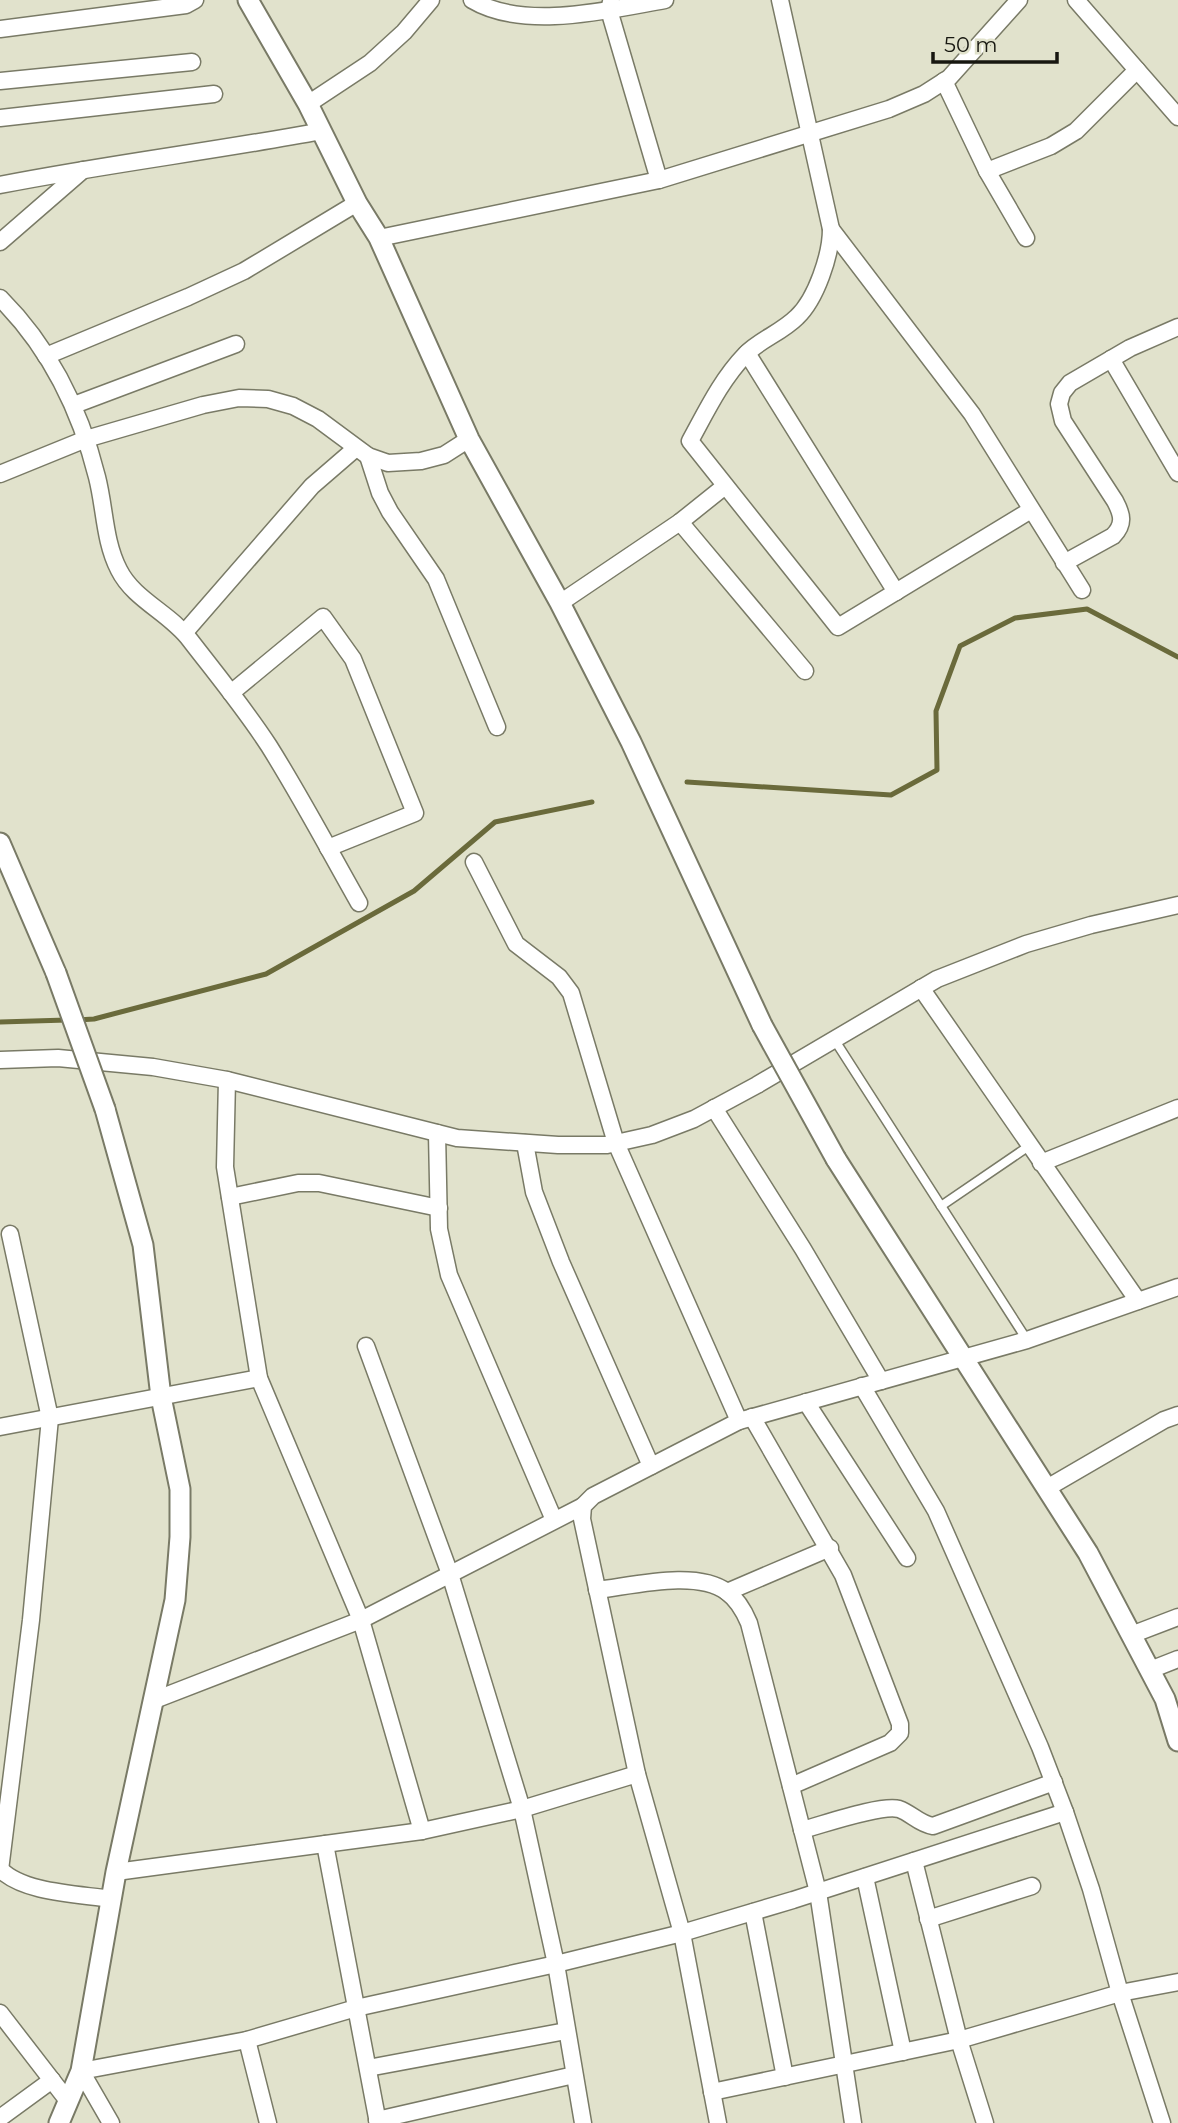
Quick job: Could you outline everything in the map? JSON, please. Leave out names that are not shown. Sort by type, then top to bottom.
[{"type":"street","points":[[0,29],[186,5],[195,0]]},
{"type":"street","points":[[248,0],[308,104],[357,203],[379,238],[469,439],[560,603],[631,742],[762,1025],[836,1159],[1088,1553],[1150,1670],[1173,1707],[1178,1741]]},
{"type":"street","points":[[308,104],[370,63],[404,32],[430,0]]},
{"type":"street","points":[[472,0],[519,15],[551,15],[610,5],[665,0]]},
{"type":"street","points":[[780,0],[831,229],[831,249],[806,304],[797,317],[747,353],[725,380],[690,441],[838,627],[1031,510]]},
{"type":"street","points":[[379,238],[659,180],[889,109],[944,81],[1019,0]]},
{"type":"street","points":[[1076,0],[1178,117]]},
{"type":"street","points":[[610,5],[659,180]]},
{"type":"street","points":[[0,81],[192,62]]},
{"type":"street","points":[[987,171],[1051,146],[1076,131],[1137,71]]},
{"type":"street","points":[[944,81],[987,171],[1026,238]]},
{"type":"street","points":[[0,118],[214,94]]},
{"type":"street","points":[[0,185],[85,168],[236,147],[321,131]]},
{"type":"street","points":[[0,242],[85,168]]},
{"type":"street","points":[[46,356],[188,298],[244,271],[357,203]]},
{"type":"street","points":[[831,229],[972,414],[1082,590]]},
{"type":"street","points":[[0,298],[23,322],[74,405],[98,480],[106,536],[119,571],[140,595],[185,632],[231,693],[268,745],[359,903]]},
{"type":"street","points":[[1064,563],[1113,536],[1122,522],[1115,500],[1063,421],[1059,404],[1062,393],[1070,383],[1111,359],[1178,327]]},
{"type":"street","points":[[74,405],[236,344]]},
{"type":"street","points":[[747,353],[896,592]]},
{"type":"street","points":[[1111,359],[1178,473]]},
{"type":"street","points":[[0,474],[86,439],[203,405],[239,398],[268,399],[293,405],[318,419],[362,452],[388,463],[421,461],[444,455],[469,439]]},
{"type":"street","points":[[185,632],[312,486],[362,452]]},
{"type":"street","points":[[362,452],[390,512],[436,579],[497,727]]},
{"type":"street","points":[[560,603],[680,522],[725,486]]},
{"type":"street","points":[[680,522],[805,671]]},
{"type":"street","points":[[231,693],[323,617],[353,659],[415,813],[328,848]]},
{"type":"street","points":[[0,843],[56,973],[105,1109],[143,1245],[161,1397],[180,1489],[180,1537],[175,1600],[116,1872],[81,2071],[59,2123]]},
{"type":"street","points":[[474,862],[516,944],[559,977],[570,993],[616,1143],[746,1419],[830,1548],[890,1692],[900,1724],[900,1732],[890,1743],[791,1786]]},
{"type":"street","points":[[0,1060],[58,1058],[153,1067],[227,1080],[457,1138],[607,1146],[652,1135],[694,1119],[937,979],[1026,944],[1091,925],[1178,905]]},
{"type":"street","points":[[921,988],[1138,1301]]},
{"type":"street","points":[[227,1080],[225,1167],[259,1378],[361,1620],[422,1831]]},
{"type":"street","points":[[714,1108],[803,1249],[881,1381]]},
{"type":"street","points":[[1041,1163],[1178,1108]]},
{"type":"street","points":[[437,1133],[439,1229],[449,1275],[554,1520]]},
{"type":"street","points":[[525,1143],[534,1192],[561,1262],[651,1466]]},
{"type":"street","points":[[230,1198],[298,1183],[319,1183],[439,1208]]},
{"type":"street","points":[[10,1234],[50,1418],[31,1620],[0,1870],[10,1880],[27,1886],[111,1899]]},
{"type":"street","points":[[152,1701],[361,1620],[583,1506],[593,1496],[746,1419],[1027,1340],[1178,1287]]},
{"type":"street","points":[[366,1346],[450,1574],[522,1808],[556,1964],[583,2123]]},
{"type":"street","points":[[0,1427],[259,1378]]},
{"type":"street","points":[[862,1386],[936,1511],[1054,1782],[1091,1889],[1120,1993],[1162,2123]]},
{"type":"street","points":[[806,1402],[907,1558]]},
{"type":"street","points":[[1047,1488],[1164,1420],[1178,1415]]},
{"type":"street","points":[[583,1506],[582,1519],[637,1774],[682,1933],[718,2123]]},
{"type":"street","points":[[727,1591],[830,1548]]},
{"type":"street","points":[[597,1590],[683,1580],[712,1584],[727,1591],[741,1606],[749,1623],[818,1892],[853,2123]]},
{"type":"street","points":[[1131,1635],[1178,1616]]},
{"type":"street","points":[[1150,1670],[1178,1660]]},
{"type":"street","points":[[116,1872],[422,1831],[522,1808],[637,1774]]},
{"type":"street","points":[[802,1830],[892,1808],[901,1810],[923,1824],[933,1826],[1054,1782]]},
{"type":"street","points":[[81,2071],[247,2040],[356,2008],[682,1933],[1065,1812]]},
{"type":"street","points":[[325,1844],[378,2121],[574,2074]]},
{"type":"street","points":[[914,1861],[959,2040],[985,2123]]},
{"type":"street","points":[[865,1877],[903,2052]]},
{"type":"street","points":[[928,1919],[1032,1886]]},
{"type":"street","points":[[753,1912],[785,2077]]},
{"type":"street","points":[[712,2092],[959,2040],[1120,1993],[1178,1982]]},
{"type":"street","points":[[0,2013],[68,2101]]},
{"type":"street","points":[[368,2068],[566,2031]]},
{"type":"street","points":[[247,2040],[268,2123]]},
{"type":"street","points":[[81,2071],[111,2123]]},
{"type":"street","points":[[0,2118],[52,2080]]},
{"type":"lane","points":[[834,1039],[1027,1340]]},
{"type":"lane","points":[[941,1206],[1029,1146]]},
{"type":"waterway","points":[[687,782],[891,795],[937,770],[936,711],[960,646],[1015,618],[1087,609],[1178,657]]},
{"type":"waterway","points":[[77,1020],[94,1019],[266,974],[414,891],[495,822],[592,802]]},
{"type":"waterway","points":[[0,1022],[67,1020]]}]
